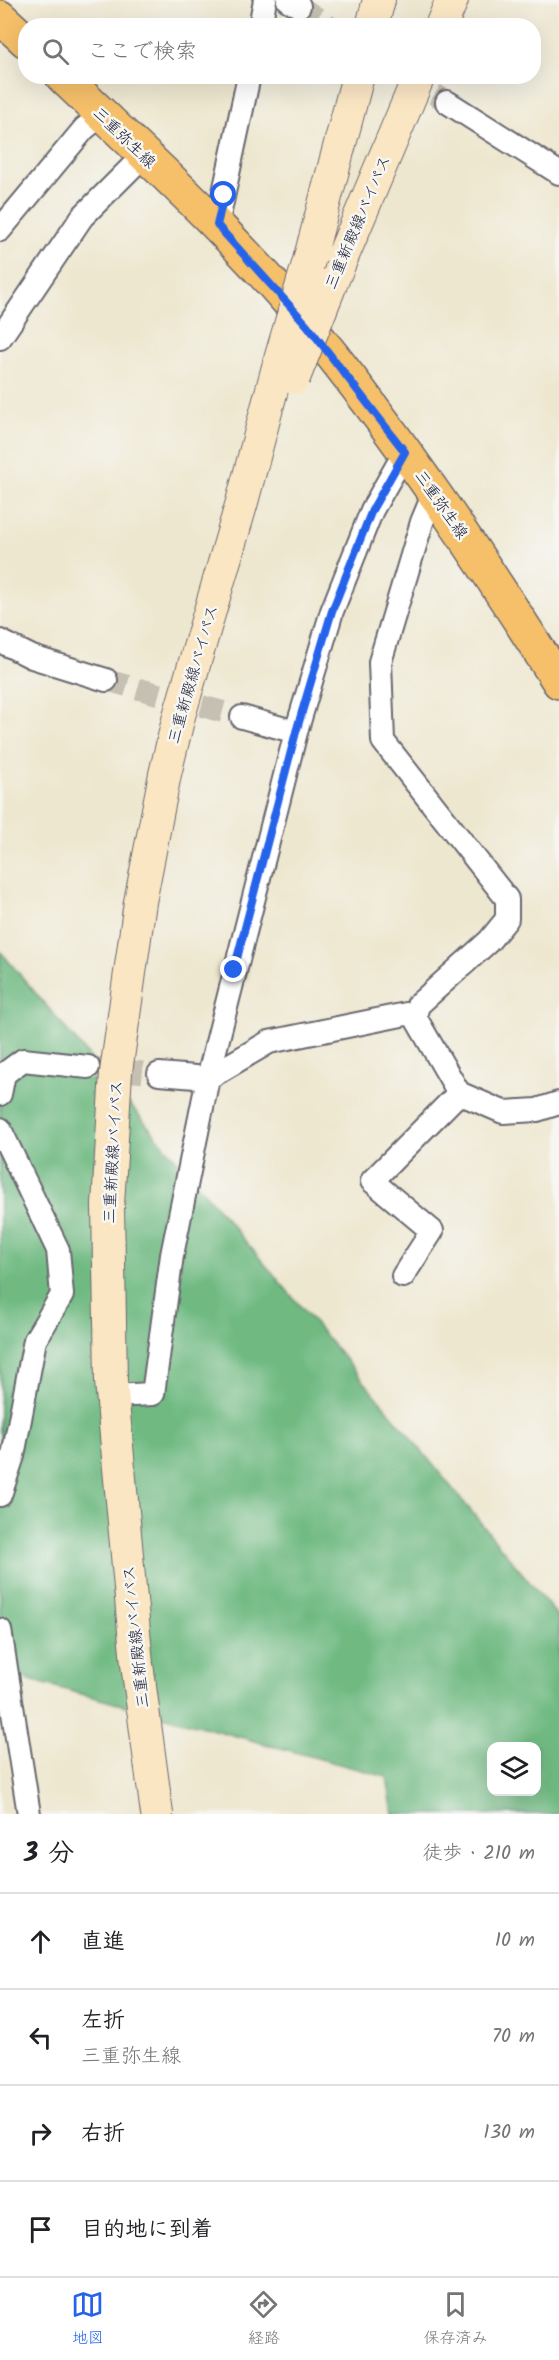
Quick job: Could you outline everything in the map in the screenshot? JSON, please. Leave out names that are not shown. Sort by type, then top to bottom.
[{"type":"main road","points":[[374,18],[379,0]]},
{"type":"main road","points":[[444,18],[452,0]]},
{"type":"main road","points":[[0,17],[18,34]]},
{"type":"main road","name":"三重弥生線","points":[[70,84],[217,225],[307,325],[434,493],[498,585],[559,682]]},
{"type":"main road","name":"三重新殿線バイパス","points":[[157,1814],[137,1664],[112,1395],[108,1204],[116,1072],[149,848],[179,716],[242,502],[287,371],[310,257],[356,84]]},
{"type":"main road","name":"三重新殿線バイパス","points":[[287,371],[331,284],[416,84]]},
{"type":"street","points":[[262,18],[265,0]]},
{"type":"street","points":[[217,225],[247,84]]},
{"type":"street","points":[[447,102],[559,173]]},
{"type":"street","points":[[0,230],[84,129],[102,114]]},
{"type":"street","points":[[0,338],[82,217],[144,155]]},
{"type":"street","points":[[112,1395],[153,1394],[172,1255],[208,1078],[296,732],[332,611],[372,510],[405,452]]},
{"type":"street","points":[[434,493],[422,522],[380,662],[383,741],[507,899],[507,919],[489,941],[418,1005],[415,1017],[459,1093],[503,1112],[537,1110],[559,1103]]},
{"type":"street","points":[[0,641],[32,657],[106,680]]},
{"type":"street","points":[[242,717],[296,732]]},
{"type":"street","points":[[159,1074],[208,1078],[269,1042],[416,1012]]},
{"type":"street","points":[[0,1094],[4,1074],[23,1060],[88,1067]]},
{"type":"street","points":[[403,1276],[432,1231],[372,1181],[459,1093]]},
{"type":"street","points":[[0,1129],[57,1250],[62,1295],[35,1340],[13,1456],[0,1495]]},
{"type":"street","points":[[0,1630],[29,1814]]},
{"type":"green space","points":[[0,951],[383,1404],[559,1618],[559,1814],[393,1814],[387,1777],[0,1672]]},
{"type":"tunnel","points":[[299,6],[317,18]]},
{"type":"tunnel","points":[[419,84],[447,102]]},
{"type":"tunnel","points":[[106,680],[242,717]]},
{"type":"tunnel","points":[[88,1067],[159,1074]]},
{"type":"route","points":[[224,195],[217,225],[307,325],[405,452],[372,510],[332,611],[296,732],[234,970]]}]
